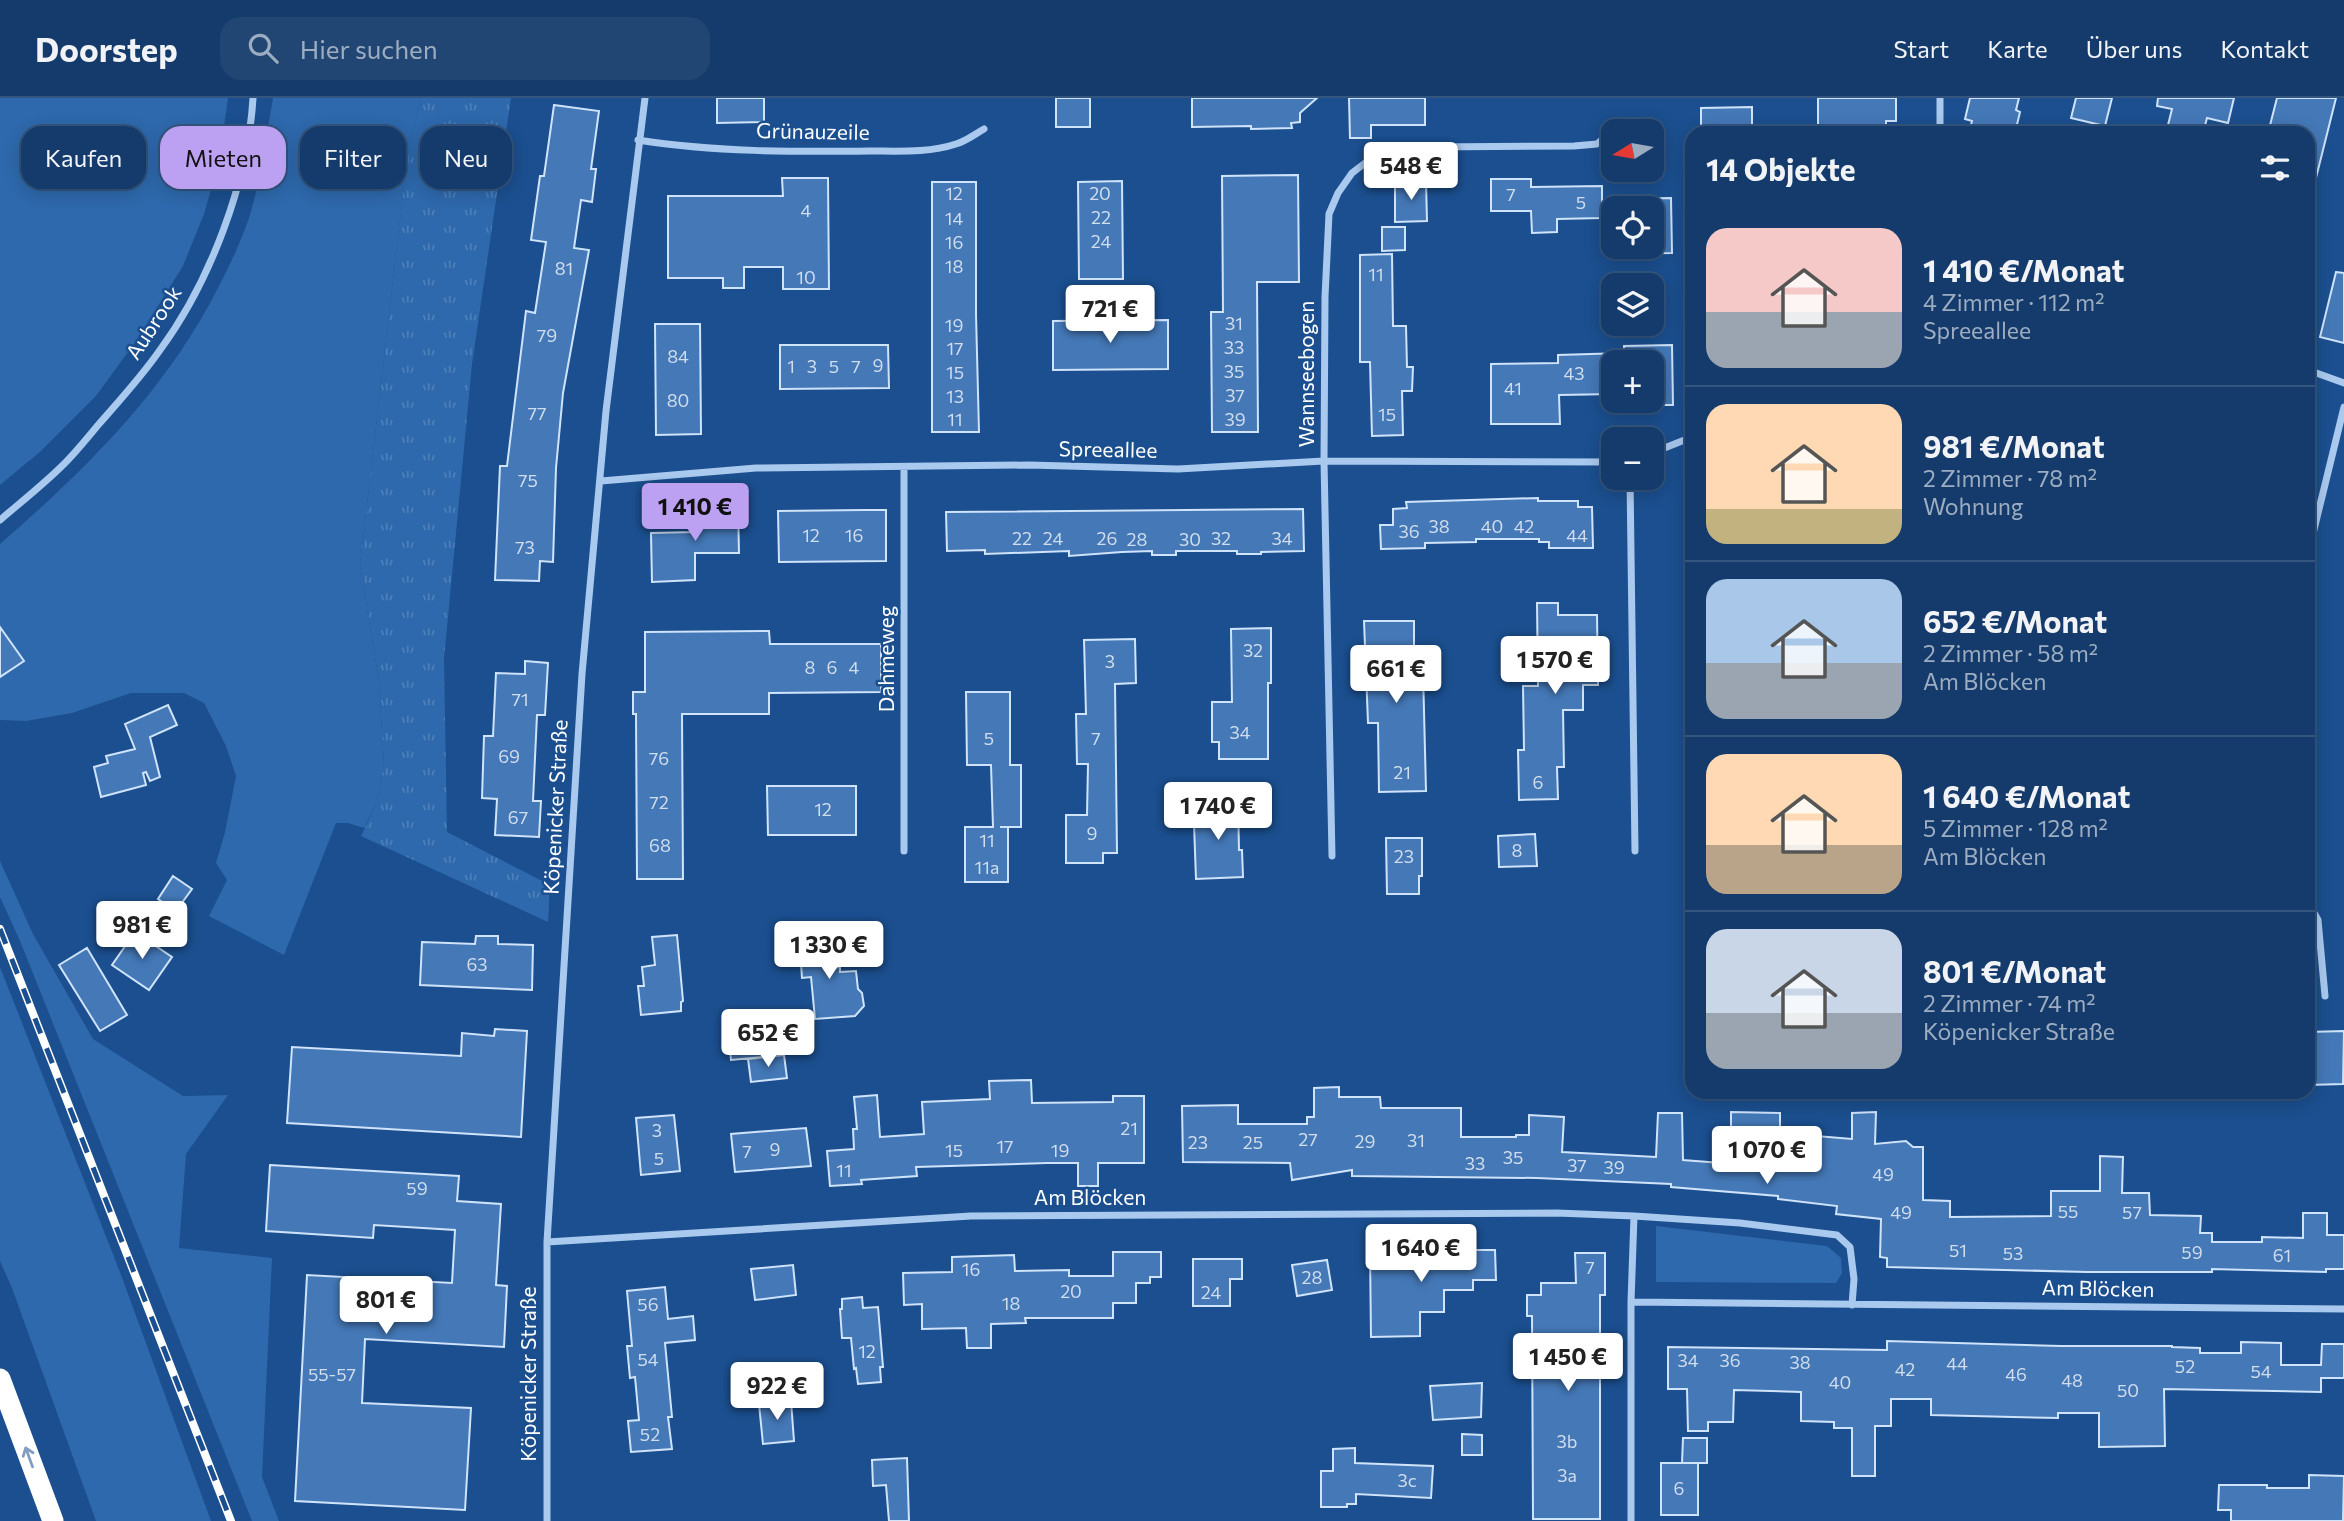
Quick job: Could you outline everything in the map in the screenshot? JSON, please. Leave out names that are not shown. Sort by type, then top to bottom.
[{"type":"highway","points":[[0,1379],[53,1521]]},
{"type":"street","name":"Aubrook","points":[[0,520],[65,463],[126,394],[161,349],[197,291],[223,228],[241,173],[253,98]]},
{"type":"street","name":"Köpenicker Straße","points":[[547,1521],[547,1242],[587,596],[601,481],[606,411],[645,98]]},
{"type":"street","points":[[1940,98],[1940,126]]},
{"type":"street","name":"Grünauzeile","points":[[638,140],[676,146],[897,151],[936,149],[958,144],[984,129]]},
{"type":"street","name":"Wannseebogen","points":[[1332,856],[1324,461],[1325,297],[1329,214],[1338,193],[1352,173],[1373,157],[1399,150],[1432,147],[1574,146],[1597,144],[1601,140]]},
{"type":"street","points":[[2315,373],[2344,383]]},
{"type":"street","points":[[2315,525],[2344,407]]},
{"type":"street","points":[[1664,448],[1685,440]]},
{"type":"street","name":"Spreeallee","points":[[601,481],[756,468],[1029,465],[1178,469],[1324,461],[1601,462]]},
{"type":"street","name":"Dahmeweg","points":[[904,467],[904,851]]},
{"type":"street","points":[[1630,490],[1635,851]]},
{"type":"street","points":[[2315,915],[2318,920],[2325,996]]},
{"type":"street","name":"Am Blöcken","points":[[547,1242],[971,1216],[1557,1213],[1634,1216],[1740,1223],[1837,1234],[1850,1247],[1854,1279],[1852,1305]]},
{"type":"street","points":[[1631,1521],[1631,1302],[1634,1216]]},
{"type":"street","name":"Am Blöcken","points":[[1631,1302],[2344,1309]]},
{"type":"green space","points":[[0,98],[228,98],[224,126],[160,126],[160,189],[211,189],[183,266],[136,341],[96,396],[41,451],[0,485]]},
{"type":"green space","points":[[273,98],[421,98],[406,168],[406,126],[300,126],[300,189],[404,189],[360,565],[379,681],[384,764],[377,802],[364,828],[348,823],[336,823],[284,955],[209,916],[227,880],[216,863],[236,776],[226,746],[204,703],[184,693],[131,693],[72,713],[26,721],[0,720],[0,544],[94,456],[149,394],[174,360],[198,324],[227,270],[249,218],[256,189],[286,189],[286,126],[268,126]]},
{"type":"green space","points":[[421,98],[511,98],[507,126],[420,126],[420,189],[498,189],[472,364],[444,659],[447,832],[550,885],[548,922],[361,836],[377,802],[384,764],[379,681],[360,565],[404,189],[406,189],[408,151]]},
{"type":"green space","points":[[0,861],[33,934],[93,1039],[183,1096],[228,1095],[186,1154],[179,1248],[272,1258],[262,1477],[279,1521],[252,1521],[0,897]]},
{"type":"green space","points":[[0,967],[120,1272],[211,1521],[96,1521],[0,1261]]},
{"type":"green space","points":[[1656,1226],[1827,1246],[1841,1258],[1842,1273],[1836,1283],[1656,1282]]},
{"type":"building","points":[[717,98],[764,98],[764,122],[717,123]]},
{"type":"building","points":[[1056,98],[1090,98],[1090,127],[1056,127]]},
{"type":"building","points":[[1192,98],[1317,98],[1300,113],[1300,122],[1291,123],[1292,128],[1251,129],[1251,126],[1192,127]]},
{"type":"building","points":[[1349,98],[1425,98],[1425,125],[1371,125],[1371,138],[1350,138]]},
{"type":"building","points":[[1818,98],[1896,98],[1896,121],[1886,121],[1886,126],[1818,126]]},
{"type":"building","points":[[1970,98],[2019,98],[2016,110],[2020,112],[2017,126],[1971,126],[1972,121],[1965,119]]},
{"type":"building","points":[[2076,98],[2112,98],[2105,126],[2071,118]]},
{"type":"building","points":[[2158,98],[2234,98],[2228,123],[2207,118],[2205,126],[2168,126],[2172,109],[2157,106]]},
{"type":"building","points":[[2277,98],[2336,98],[2316,178],[2315,126],[2270,126]]},
{"type":"building","points":[[554,105],[599,111],[591,169],[596,169],[592,202],[581,200],[574,248],[589,250],[563,393],[556,468],[553,562],[540,561],[539,581],[495,580],[500,466],[507,466],[526,311],[535,313],[546,242],[531,240]]},
{"type":"building","points":[[1752,107],[1752,126],[1701,126],[1701,108]]},
{"type":"building","points":[[1298,175],[1299,282],[1257,282],[1258,432],[1212,432],[1211,312],[1223,312],[1222,176]]},
{"type":"building","points":[[782,178],[828,178],[829,289],[783,289],[783,267],[744,267],[744,288],[723,288],[723,278],[668,278],[668,196],[783,196]]},
{"type":"building","points":[[1491,179],[1531,179],[1531,187],[1602,186],[1601,218],[1557,219],[1557,232],[1532,233],[1531,211],[1491,211]]},
{"type":"building","points":[[1122,181],[1123,279],[1079,279],[1078,182]]},
{"type":"building","points":[[1426,181],[1427,221],[1395,222],[1395,182]]},
{"type":"building","points":[[932,182],[976,182],[979,432],[932,432]]},
{"type":"building","points":[[1664,198],[1671,198],[1672,253],[1664,253]]},
{"type":"building","points":[[1382,227],[1405,227],[1405,250],[1382,251]]},
{"type":"building","points":[[1392,254],[1393,326],[1406,326],[1407,367],[1413,367],[1412,391],[1402,391],[1403,435],[1372,436],[1370,362],[1360,362],[1360,255]]},
{"type":"building","points":[[2336,272],[2344,273],[2344,343],[2320,337]]},
{"type":"building","points":[[1168,320],[1168,369],[1053,370],[1053,321]]},
{"type":"building","points":[[655,324],[700,324],[701,434],[656,435]]},
{"type":"building","points":[[780,345],[888,345],[889,388],[780,389]]},
{"type":"building","points":[[1672,345],[1673,405],[1664,405],[1664,350],[1624,350],[1624,346]]},
{"type":"building","points":[[1601,354],[1601,394],[1559,395],[1560,424],[1491,424],[1491,364],[1558,363],[1558,355]]},
{"type":"building","points":[[1538,498],[1538,501],[1578,501],[1578,507],[1592,507],[1593,548],[1549,548],[1549,542],[1539,542],[1539,539],[1476,539],[1476,542],[1425,543],[1425,548],[1381,549],[1380,525],[1393,525],[1393,509],[1407,508],[1406,502]]},
{"type":"building","points":[[738,506],[739,553],[695,553],[695,580],[652,582],[651,533],[694,532],[694,507]]},
{"type":"building","points":[[1303,509],[1304,551],[1237,554],[1237,551],[1176,551],[1176,555],[1152,555],[1152,551],[1069,556],[1069,551],[985,554],[985,550],[947,551],[946,512]]},
{"type":"building","points":[[886,510],[886,561],[779,562],[778,511]]},
{"type":"building","points":[[1537,603],[1558,603],[1558,615],[1597,615],[1598,685],[1583,685],[1583,710],[1563,710],[1564,767],[1557,767],[1558,799],[1519,800],[1518,750],[1524,750],[1523,686],[1538,686]]},
{"type":"building","points":[[1364,621],[1414,621],[1414,671],[1423,671],[1426,791],[1379,792],[1378,723],[1368,723]]},
{"type":"building","points":[[0,627],[24,661],[0,677]]},
{"type":"building","points":[[1271,628],[1268,759],[1219,759],[1219,742],[1212,742],[1212,702],[1232,702],[1231,629]]},
{"type":"building","points":[[769,631],[770,644],[881,644],[881,692],[769,693],[769,714],[682,714],[683,879],[637,879],[636,714],[633,714],[633,692],[645,692],[645,632]]},
{"type":"building","points":[[1135,639],[1136,683],[1115,684],[1117,853],[1103,853],[1103,863],[1066,863],[1066,815],[1087,815],[1088,764],[1077,764],[1076,714],[1086,714],[1084,640]]},
{"type":"building","points":[[525,661],[548,663],[545,715],[537,715],[533,801],[541,801],[539,837],[495,835],[497,799],[482,798],[484,736],[493,736],[496,673],[525,674]]},
{"type":"building","points":[[966,692],[1010,692],[1010,765],[1021,765],[1021,827],[1008,827],[1008,882],[965,882],[965,827],[993,827],[991,765],[967,765]]},
{"type":"building","points":[[168,705],[177,725],[150,737],[160,777],[150,781],[146,772],[143,773],[146,785],[101,797],[94,767],[108,763],[106,756],[135,749],[125,724]]},
{"type":"building","points":[[767,786],[856,786],[856,835],[768,835]]},
{"type":"building","points":[[1238,801],[1239,850],[1242,850],[1243,877],[1196,879],[1194,824],[1203,824],[1202,802]]},
{"type":"building","points":[[1535,834],[1537,866],[1499,867],[1498,836]]},
{"type":"building","points":[[1386,838],[1422,838],[1419,894],[1387,894]]},
{"type":"building","points":[[173,876],[192,889],[176,911],[158,899]]},
{"type":"building","points":[[135,932],[172,957],[149,990],[112,965]]},
{"type":"building","points":[[823,932],[826,968],[840,967],[840,972],[856,971],[864,1006],[855,1016],[815,1019],[811,977],[802,978],[799,934]]},
{"type":"building","points":[[677,935],[683,1001],[681,1011],[641,1015],[638,986],[644,986],[642,967],[655,965],[652,937]]},
{"type":"building","points":[[476,936],[498,936],[498,944],[533,945],[532,990],[420,985],[422,942],[475,944]]},
{"type":"building","points":[[87,948],[127,1015],[100,1031],[59,965]]},
{"type":"building","points":[[758,1018],[762,1057],[731,1060],[727,1021]]},
{"type":"building","points":[[495,1029],[527,1031],[521,1137],[287,1123],[292,1047],[461,1056],[462,1033],[494,1036]]},
{"type":"building","points":[[2344,1031],[2343,1084],[2315,1085],[2315,1032]]},
{"type":"building","points":[[784,1055],[787,1078],[751,1082],[748,1059]]},
{"type":"building","points":[[1031,1080],[1032,1103],[1113,1102],[1113,1096],[1144,1096],[1144,1163],[1098,1163],[1098,1186],[1078,1186],[1078,1163],[1047,1163],[916,1167],[917,1176],[861,1180],[862,1184],[830,1186],[827,1151],[854,1149],[853,1129],[857,1129],[854,1097],[877,1095],[880,1137],[924,1134],[922,1102],[990,1099],[989,1081]]},
{"type":"building","points":[[1339,1087],[1339,1097],[1380,1097],[1381,1108],[1461,1108],[1461,1137],[1529,1135],[1529,1115],[1564,1117],[1562,1152],[1656,1157],[1658,1113],[1682,1113],[1683,1160],[1721,1163],[1722,1152],[1731,1153],[1731,1112],[1780,1113],[1780,1133],[1852,1139],[1852,1113],[1876,1112],[1875,1144],[1906,1141],[1913,1147],[1923,1147],[1923,1200],[1950,1201],[1950,1217],[2051,1216],[2051,1191],[2100,1191],[2100,1156],[2123,1157],[2122,1193],[2149,1193],[2150,1215],[2201,1216],[2200,1233],[2212,1233],[2212,1242],[2262,1242],[2262,1237],[2303,1238],[2303,1213],[2327,1213],[2327,1235],[2344,1235],[2344,1269],[2326,1269],[2326,1272],[2212,1269],[2212,1272],[2087,1272],[1887,1267],[1887,1258],[1880,1257],[1881,1219],[1836,1214],[1837,1206],[1778,1199],[1778,1196],[1671,1187],[1671,1184],[1537,1178],[1352,1176],[1352,1170],[1292,1180],[1290,1163],[1183,1162],[1182,1106],[1238,1105],[1238,1124],[1307,1124],[1307,1117],[1314,1117],[1314,1088]]},
{"type":"building","points":[[674,1115],[680,1171],[641,1175],[636,1118]]},
{"type":"building","points":[[806,1128],[811,1166],[735,1172],[731,1134]]},
{"type":"building","points":[[270,1165],[459,1176],[457,1201],[501,1204],[496,1285],[507,1286],[504,1347],[365,1339],[362,1403],[471,1408],[465,1510],[295,1501],[307,1275],[452,1283],[455,1230],[374,1225],[373,1238],[266,1231]]},
{"type":"building","points":[[1470,1245],[1470,1250],[1495,1250],[1496,1280],[1473,1280],[1473,1290],[1444,1290],[1444,1312],[1420,1312],[1420,1336],[1371,1337],[1370,1251],[1440,1250],[1440,1246]]},
{"type":"building","points":[[1113,1252],[1161,1252],[1161,1277],[1150,1277],[1150,1283],[1136,1283],[1136,1303],[1113,1303],[1113,1318],[1025,1318],[1026,1323],[991,1324],[991,1348],[967,1348],[966,1328],[922,1329],[922,1304],[904,1305],[903,1273],[952,1272],[952,1257],[1014,1255],[1015,1271],[1069,1270],[1069,1276],[1113,1276]]},
{"type":"building","points":[[1575,1253],[1605,1253],[1605,1295],[1600,1295],[1600,1519],[1533,1519],[1532,1316],[1527,1316],[1527,1295],[1541,1295],[1541,1283],[1576,1283]]},
{"type":"building","points":[[1193,1259],[1242,1259],[1242,1279],[1230,1279],[1230,1306],[1193,1306]]},
{"type":"building","points":[[1327,1260],[1332,1290],[1297,1296],[1292,1265]]},
{"type":"building","points":[[793,1265],[796,1295],[755,1300],[751,1269]]},
{"type":"building","points":[[665,1287],[668,1319],[693,1316],[695,1340],[665,1343],[672,1417],[668,1417],[672,1449],[631,1452],[628,1421],[639,1420],[635,1377],[630,1378],[627,1346],[632,1346],[627,1291]]},
{"type":"building","points":[[862,1297],[863,1308],[878,1307],[883,1367],[880,1367],[881,1382],[858,1384],[851,1338],[842,1338],[842,1299]]},
{"type":"building","points":[[1887,1341],[2172,1346],[2200,1348],[2200,1353],[2241,1353],[2241,1342],[2281,1343],[2281,1365],[2321,1365],[2322,1344],[2344,1344],[2344,1378],[2321,1378],[2321,1392],[2164,1389],[2165,1446],[2099,1447],[2099,1413],[2058,1413],[2058,1418],[1931,1415],[1931,1399],[1891,1399],[1891,1426],[1875,1426],[1875,1476],[1852,1476],[1852,1428],[1834,1428],[1834,1422],[1801,1421],[1801,1392],[1734,1390],[1733,1422],[1708,1422],[1708,1431],[1688,1431],[1687,1389],[1668,1389],[1668,1347],[1887,1350]]},
{"type":"building","points":[[1482,1383],[1481,1417],[1433,1420],[1430,1386]]},
{"type":"building","points":[[791,1401],[794,1441],[763,1444],[759,1404]]},
{"type":"building","points":[[1462,1434],[1482,1435],[1482,1455],[1462,1455]]},
{"type":"building","points":[[1683,1438],[1707,1438],[1707,1463],[1682,1463]]},
{"type":"building","points":[[1355,1448],[1355,1463],[1433,1466],[1431,1498],[1356,1494],[1356,1504],[1347,1504],[1347,1507],[1321,1507],[1321,1471],[1333,1471],[1333,1449]]},
{"type":"building","points":[[907,1458],[909,1521],[889,1521],[886,1485],[873,1486],[872,1460]]},
{"type":"building","points":[[1661,1463],[1698,1463],[1698,1515],[1661,1515]]},
{"type":"building","points":[[2309,1475],[2344,1476],[2343,1521],[2231,1521],[2231,1510],[2218,1510],[2219,1485],[2309,1488]]},
{"type":"railway","points":[[0,929],[231,1521]]}]
